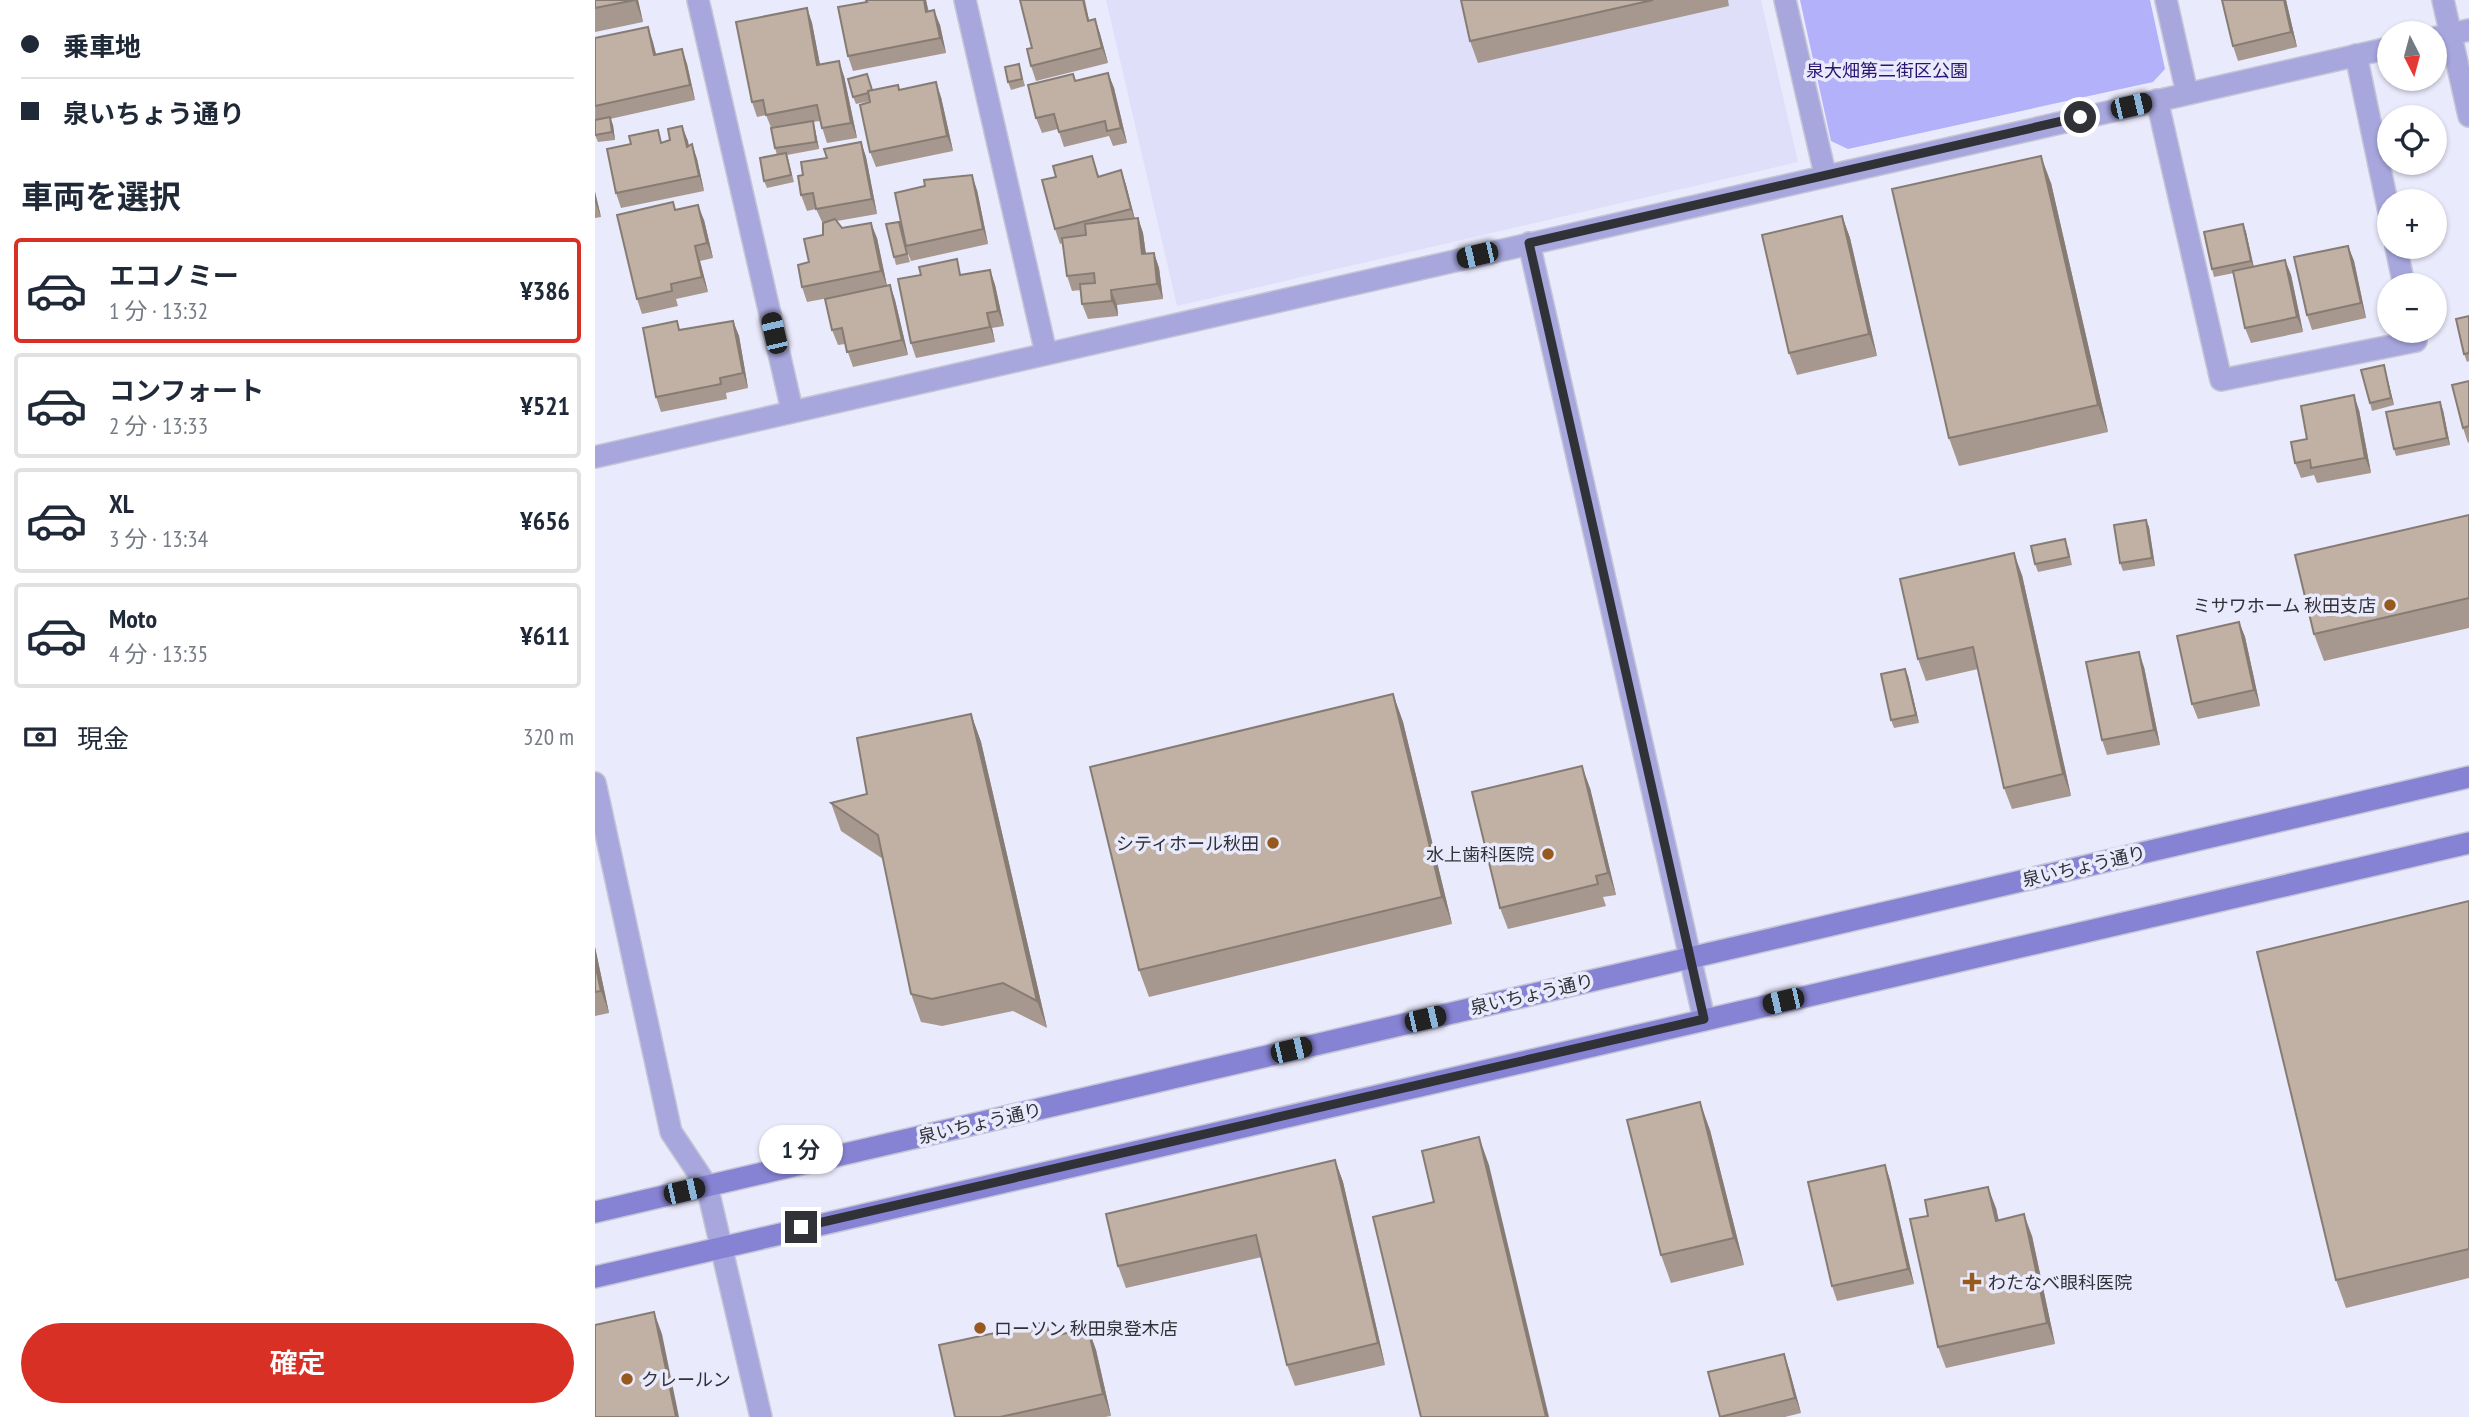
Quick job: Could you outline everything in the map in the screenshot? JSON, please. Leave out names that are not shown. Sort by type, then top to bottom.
[{"type":"main road","name":"泉いちょう通り","points":[[595,1212],[2469,777]]},
{"type":"main road","points":[[595,1276],[2469,843]]},
{"type":"street","points":[[698,0],[792,410]]},
{"type":"street","points":[[965,0],[1046,352]]},
{"type":"street","points":[[1784,0],[1825,174]]},
{"type":"street","points":[[2166,0],[2187,93]]},
{"type":"street","points":[[2443,0],[2469,116]]},
{"type":"street","points":[[595,457],[1825,174],[2377,50]]},
{"type":"street","points":[[2355,55],[2384,189]]},
{"type":"street","points":[[2157,100],[2221,380],[2406,343]]},
{"type":"street","points":[[1529,243],[1704,1019]]},
{"type":"street","points":[[595,783],[671,1132],[707,1186],[761,1417]]},
{"type":"shaded area","points":[[1106,0],[1761,0],[1798,162],[1177,306]]},
{"type":"green space","name":"泉大畑第二街区公園","points":[[1800,0],[2150,0],[2165,69],[2153,82],[1848,149],[1831,141]]},
{"type":"building","points":[[595,0],[635,0],[595,8]]},
{"type":"building","points":[[866,0],[924,0],[926,12],[934,10],[940,38],[848,56],[838,7],[867,2]]},
{"type":"building","points":[[1020,0],[1083,0],[1088,21],[1095,19],[1102,48],[1031,66],[1027,49],[1032,48]]},
{"type":"building","points":[[1461,0],[1653,0],[1470,41]]},
{"type":"building","points":[[2222,0],[2284,0],[2291,32],[2233,46]]},
{"type":"building","points":[[807,8],[817,65],[839,61],[851,123],[822,128],[817,105],[766,115],[763,100],[752,102],[736,22]]},
{"type":"building","points":[[648,27],[654,55],[682,49],[690,85],[595,106],[595,38]]},
{"type":"building","points":[[1019,64],[1022,79],[1008,82],[1005,67]]},
{"type":"building","points":[[1108,73],[1121,128],[1107,131],[1105,121],[1059,132],[1054,114],[1036,118],[1028,85],[1073,74],[1075,81]]},
{"type":"building","points":[[867,74],[872,90],[853,97],[848,79]]},
{"type":"building","points":[[936,82],[947,136],[870,152],[860,105],[870,102],[868,91],[898,85],[899,90]]},
{"type":"building","points":[[610,117],[612,132],[595,135],[595,120]]},
{"type":"building","points":[[813,121],[816,142],[775,148],[771,128]]},
{"type":"building","points":[[682,126],[687,147],[692,144],[699,176],[616,193],[607,149],[631,144],[629,136],[658,130],[661,143],[670,140],[668,129]]},
{"type":"building","points":[[861,142],[872,199],[816,209],[813,193],[801,195],[798,176],[803,175],[801,162],[827,158],[824,149]]},
{"type":"building","points":[[786,153],[791,175],[764,181],[760,158]]},
{"type":"building","points":[[1092,156],[1098,177],[1121,170],[1131,209],[1055,229],[1042,180],[1056,177],[1053,166]]},
{"type":"building","points":[[2041,156],[2098,405],[1949,438],[1892,189]]},
{"type":"building","points":[[972,175],[983,229],[906,246],[895,193],[925,186],[924,180]]},
{"type":"building","points":[[673,202],[675,210],[698,205],[707,243],[695,246],[702,277],[671,284],[672,291],[637,299],[617,215]]},
{"type":"building","points":[[1842,216],[1869,334],[1789,353],[1762,235]]},
{"type":"building","points":[[1138,218],[1142,254],[1154,253],[1157,284],[1111,290],[1112,301],[1082,304],[1080,284],[1095,283],[1094,273],[1067,276],[1062,238],[1086,235],[1085,224]]},
{"type":"building","points":[[835,219],[842,228],[871,223],[881,271],[802,287],[798,265],[809,262],[804,239],[823,235],[823,223]]},
{"type":"building","points":[[899,222],[907,254],[894,257],[886,224]]},
{"type":"building","points":[[2243,224],[2251,261],[2212,269],[2204,232]]},
{"type":"building","points":[[2348,246],[2361,303],[2307,315],[2294,257]]},
{"type":"building","points":[[957,259],[960,275],[990,270],[998,311],[987,313],[990,327],[911,343],[898,279],[921,275],[919,267]]},
{"type":"building","points":[[2285,260],[2297,317],[2245,328],[2233,271]]},
{"type":"building","points":[[890,285],[902,340],[847,352],[842,328],[832,330],[825,299]]},
{"type":"building","points":[[2469,316],[2469,353],[2464,354],[2456,319]]},
{"type":"building","points":[[677,321],[679,330],[733,321],[743,373],[720,378],[721,384],[656,397],[643,328]]},
{"type":"building","points":[[2384,365],[2391,398],[2370,403],[2361,370]]},
{"type":"building","points":[[2469,381],[2469,426],[2463,428],[2452,385]]},
{"type":"building","points":[[2354,395],[2365,458],[2311,468],[2310,460],[2295,463],[2291,442],[2307,439],[2301,406]]},
{"type":"building","points":[[2440,402],[2447,438],[2394,449],[2386,412]]},
{"type":"building","name":"ミサワホーム 秋田支店","points":[[2469,515],[2469,598],[2314,634],[2295,555]]},
{"type":"building","points":[[2146,520],[2152,558],[2120,563],[2114,525]]},
{"type":"building","points":[[2065,539],[2069,557],[2035,564],[2031,546]]},
{"type":"building","points":[[2014,553],[2063,774],[2004,788],[1973,647],[1918,659],[1900,579]]},
{"type":"building","points":[[2239,622],[2254,690],[2192,704],[2177,636]]},
{"type":"building","points":[[2139,652],[2154,730],[2102,740],[2086,662]]},
{"type":"building","points":[[1905,669],[1916,715],[1891,720],[1881,674]]},
{"type":"building","points":[[1393,694],[1442,897],[1139,970],[1090,767]]},
{"type":"building","points":[[971,714],[1037,1001],[1003,983],[932,999],[911,994],[878,835],[831,803],[867,794],[857,738]]},
{"type":"building","name":"水上歯科医院","points":[[1582,766],[1608,873],[1596,876],[1598,884],[1500,908],[1472,792]]},
{"type":"building","points":[[2469,901],[2469,1249],[2336,1280],[2257,952]]},
{"type":"building","points":[[595,963],[601,991],[595,992]]},
{"type":"building","points":[[1700,1102],[1734,1238],[1661,1255],[1627,1120]]},
{"type":"building","points":[[1479,1137],[1546,1417],[1421,1417],[1373,1217],[1434,1202],[1422,1151]]},
{"type":"building","points":[[1335,1160],[1378,1343],[1287,1365],[1256,1235],[1118,1266],[1106,1214]]},
{"type":"building","points":[[1885,1165],[1908,1269],[1832,1286],[1808,1182]]},
{"type":"building","points":[[1988,1187],[1996,1221],[2024,1214],[2047,1323],[1938,1347],[1910,1219],[1928,1216],[1925,1200]]},
{"type":"building","points":[[654,1312],[676,1417],[595,1417],[595,1325]]},
{"type":"building","points":[[1046,1322],[1050,1337],[1088,1328],[1103,1394],[1000,1417],[955,1417],[939,1345]]},
{"type":"building","points":[[1784,1354],[1795,1398],[1720,1417],[1708,1372]]},
{"type":"place","name":"ミサワホーム 秋田支店","points":[[2390,605]]},
{"type":"place","name":"シティホール秋田","points":[[1273,843]]},
{"type":"place","name":"水上歯科医院","points":[[1548,854]]},
{"type":"place","name":"わたなべ眼科医院","points":[[1972,1282]]},
{"type":"place","name":"ローソン 秋田泉登木店","points":[[980,1328]]},
{"type":"place","name":"クレールン","points":[[627,1379]]},
{"type":"route","points":[[801,1227],[1704,1019],[1529,243],[2080,117]]}]
